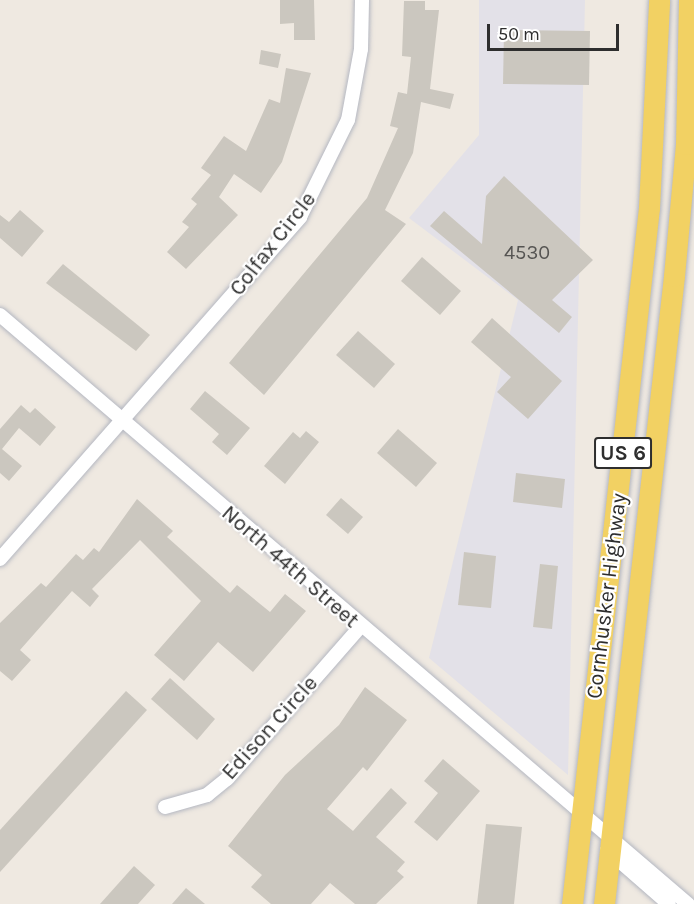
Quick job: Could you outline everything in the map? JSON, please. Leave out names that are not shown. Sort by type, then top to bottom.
[{"type":"main road","name":"Cornhusker Highway","points":[[572,904],[649,208],[658,0]]},
{"type":"main road","name":"Cornhusker Highway","points":[[604,904],[674,276],[686,144],[689,0]]},
{"type":"street","name":"Colfax Circle","points":[[0,559],[280,242],[316,191],[353,101],[362,0]]},
{"type":"street","name":"North 44th Street","points":[[0,315],[581,818],[669,904]]},
{"type":"street","name":"Edison Circle","points":[[165,807],[207,795],[227,779],[360,627]]},
{"type":"street","name":"North 44th Street","points":[[611,845],[688,904]]},
{"type":"shaded area","points":[[479,0],[585,0],[568,775],[429,658],[518,300],[409,218],[479,135]]},
{"type":"building","points":[[280,0],[314,0],[315,40],[294,40],[294,23],[280,24]]},
{"type":"building","points":[[404,1],[425,1],[425,10],[439,10],[430,89],[454,94],[450,109],[421,102],[413,153],[385,210],[406,224],[264,395],[229,363],[367,198],[398,128],[390,126],[398,92],[407,94],[411,57],[402,56]]},
{"type":"building","points":[[504,30],[590,31],[589,85],[503,84]]},
{"type":"building","points":[[261,50],[281,54],[278,68],[259,64]]},
{"type":"building","points":[[286,68],[311,73],[282,162],[261,193],[234,174],[219,197],[238,215],[186,269],[167,252],[189,227],[182,222],[197,204],[191,199],[211,175],[201,168],[224,136],[246,151],[269,99],[280,103]]},
{"type":"building","points":[[504,176],[593,260],[552,300],[572,317],[559,333],[430,226],[444,211],[482,244],[486,196]]},
{"type":"building","points":[[20,210],[44,231],[22,257],[0,238],[0,215],[9,222]]},
{"type":"building","points":[[422,257],[461,291],[440,315],[401,281]]},
{"type":"building","points":[[63,264],[150,335],[136,351],[46,283]]},
{"type":"building","points":[[492,318],[562,381],[528,419],[497,392],[511,377],[471,342]]},
{"type":"building","points":[[358,331],[395,364],[374,388],[336,355]]},
{"type":"building","points":[[205,391],[250,428],[227,455],[212,442],[219,434],[190,409]]},
{"type":"building","points":[[21,405],[30,413],[35,408],[56,427],[40,446],[19,428],[2,449],[22,466],[9,481],[0,473],[0,429]]},
{"type":"building","points":[[398,429],[437,463],[416,487],[377,453]]},
{"type":"building","points":[[306,431],[319,442],[285,484],[264,466],[293,432],[300,438]]},
{"type":"building","points":[[516,473],[565,479],[562,508],[513,502]]},
{"type":"building","points":[[341,498],[363,517],[348,534],[326,515]]},
{"type":"building","points":[[137,499],[173,531],[167,537],[230,593],[237,585],[270,612],[285,594],[306,611],[253,672],[218,642],[184,681],[154,655],[201,601],[140,540],[92,589],[99,596],[90,607],[72,591],[20,650],[31,660],[12,681],[0,671],[0,623],[41,583],[46,587],[76,554],[83,560],[94,548],[99,552]]},
{"type":"building","points":[[464,552],[496,556],[491,608],[458,605]]},
{"type":"building","points":[[540,564],[558,566],[552,629],[533,627]]},
{"type":"building","points":[[170,678],[215,719],[197,740],[151,699]]},
{"type":"building","points":[[365,687],[407,720],[367,771],[363,767],[327,809],[353,831],[391,788],[407,803],[376,837],[405,862],[397,871],[404,877],[376,904],[355,904],[330,883],[311,904],[271,904],[251,887],[262,875],[228,846],[285,775],[339,725]]},
{"type":"building","points":[[126,691],[147,710],[0,872],[0,830]]},
{"type":"building","points":[[443,759],[480,791],[437,841],[414,822],[438,793],[424,781]]},
{"type":"building","points":[[486,824],[522,827],[514,904],[477,904]]},
{"type":"building","points":[[134,866],[155,885],[138,904],[100,904]]},
{"type":"building","points":[[186,888],[205,904],[172,904]]}]
